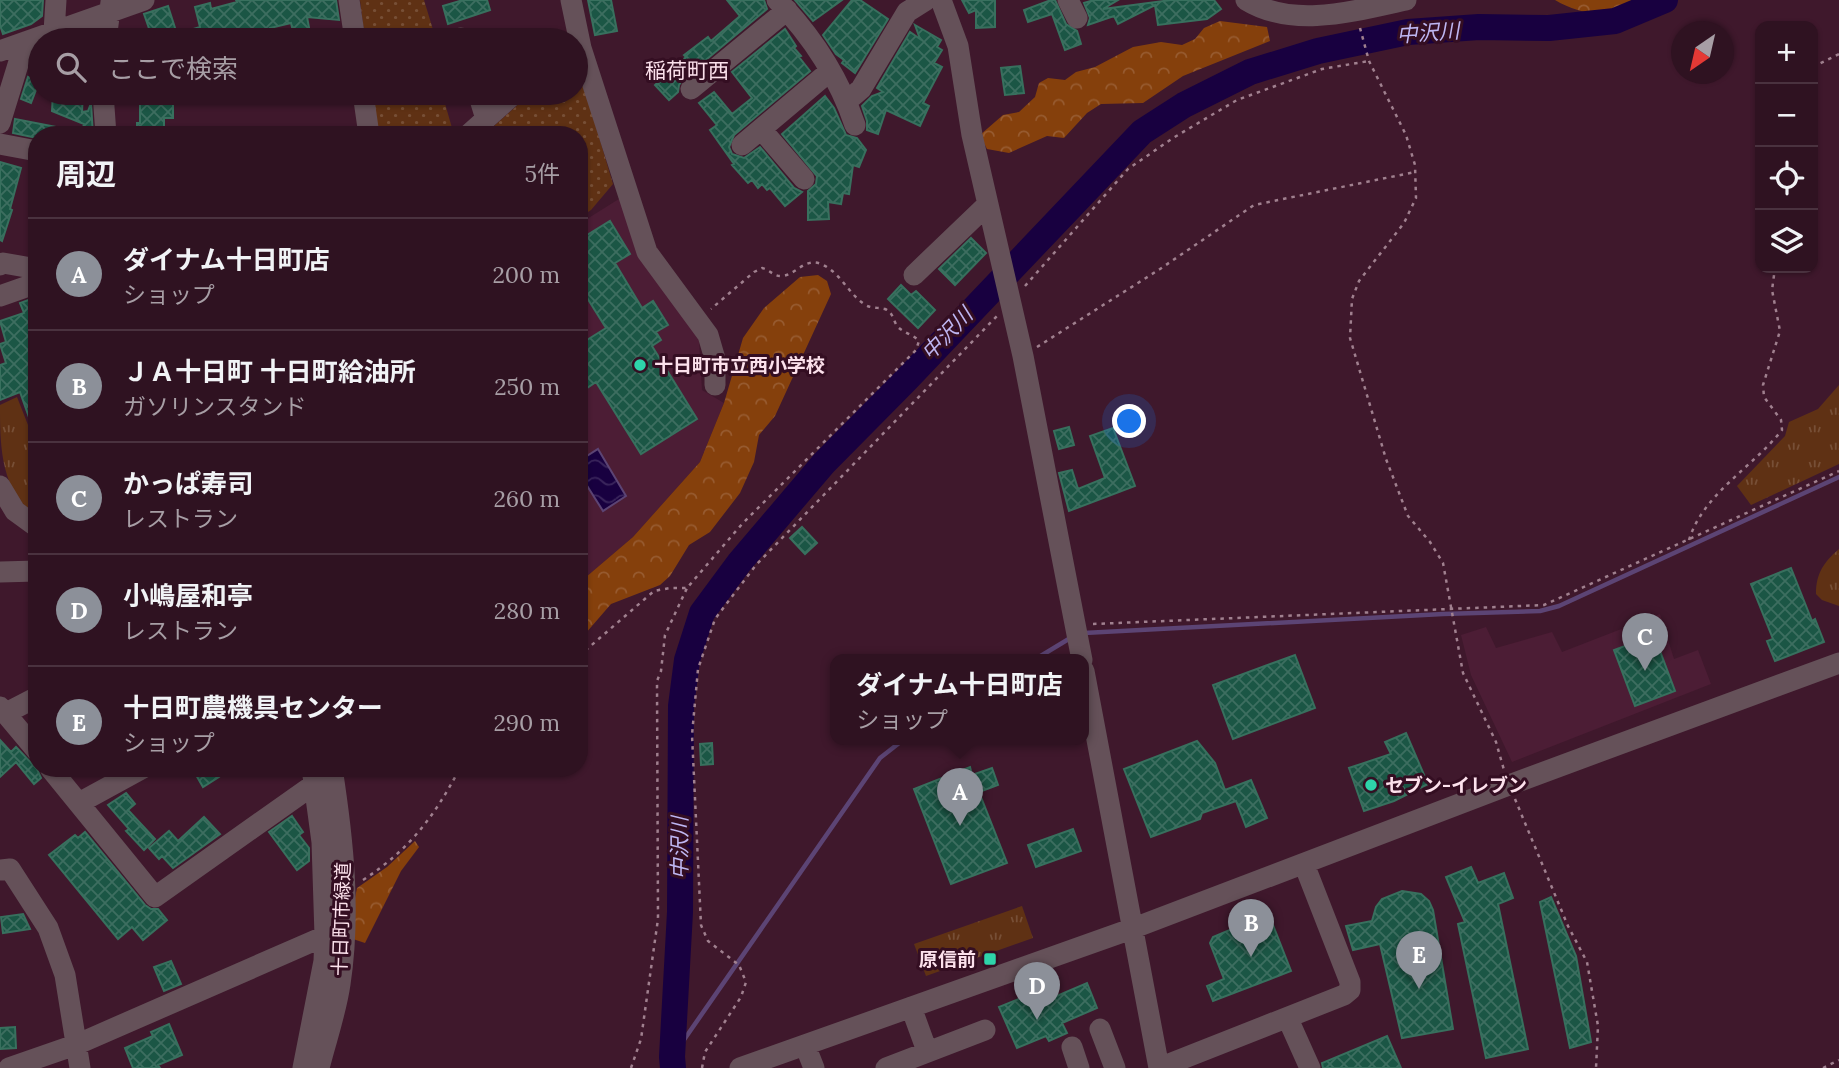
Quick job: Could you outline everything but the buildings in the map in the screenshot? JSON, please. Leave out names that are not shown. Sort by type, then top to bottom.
[{"type":"street","points":[[54,28],[56,0]]},
{"type":"street","points":[[63,28],[113,7],[144,0]]},
{"type":"street","points":[[349,0],[353,28]]},
{"type":"street","points":[[571,0],[576,28]]},
{"type":"street","points":[[847,101],[862,89],[907,12],[926,0]]},
{"type":"street","points":[[942,0],[958,46],[972,135],[1023,356],[1081,654]]},
{"type":"street","points":[[1246,0],[1261,9],[1289,16],[1356,11],[1406,0]]},
{"type":"street","points":[[691,89],[782,5],[807,33],[847,101],[855,125]]},
{"type":"street","points":[[109,28],[113,7]]},
{"type":"street","points":[[113,7],[114,28]]},
{"type":"street","points":[[0,51],[28,41]]},
{"type":"street","points":[[0,122],[25,42]]},
{"type":"street","points":[[742,145],[830,71]]},
{"type":"street","points":[[588,76],[647,252],[708,335],[715,359],[715,386]]},
{"type":"street","points":[[104,105],[105,126]]},
{"type":"street","points":[[116,105],[117,126]]},
{"type":"street","points":[[365,105],[368,126]]},
{"type":"street","points":[[482,105],[486,119]]},
{"type":"street","points":[[478,126],[502,105]]},
{"type":"street","points":[[761,130],[804,179]]},
{"type":"street","points":[[0,144],[28,149]]},
{"type":"street","points":[[914,275],[988,204]]},
{"type":"street","points":[[0,265],[4,263],[28,267]]},
{"type":"street","points":[[0,296],[28,287]]},
{"type":"street","points":[[0,486],[15,511],[28,520]]},
{"type":"street","points":[[0,572],[28,571]]},
{"type":"street","points":[[740,1068],[1134,928],[1839,663]]},
{"type":"street","points":[[1089,697],[1159,1068],[1288,1019],[1344,995],[1350,989],[1350,982],[1304,863]]},
{"type":"street","points":[[28,700],[3,710],[28,740]]},
{"type":"street","points":[[57,777],[155,897],[313,777]]},
{"type":"street","points":[[79,803],[127,777]]},
{"type":"street","points":[[303,1068],[324,961],[325,936],[322,842],[314,777]]},
{"type":"street","name":"十日町市緑道","points":[[319,1068],[340,984],[346,891],[342,829],[333,777]]},
{"type":"street","points":[[0,870],[10,869],[48,928],[65,975],[80,1068]]},
{"type":"street","points":[[9,1068],[78,1044],[325,936]]},
{"type":"street","points":[[911,1007],[927,1051]]},
{"type":"street","points":[[1288,1019],[1310,1068]]},
{"type":"street","points":[[1100,1029],[1115,1068]]},
{"type":"street","points":[[886,1068],[985,1030]]},
{"type":"street","points":[[805,1045],[814,1068]]},
{"type":"street","points":[[1072,1047],[1079,1068]]},
{"type":"path","points":[[1356,11],[1369,61],[1406,135],[1415,172],[1416,198],[1404,223],[1359,281],[1352,299],[1350,338],[1386,459],[1408,516],[1430,542],[1443,563],[1463,673],[1496,742],[1509,785],[1568,926],[1587,962],[1598,1026],[1596,1068]]},
{"type":"path","points":[[1818,64],[1839,54]]},
{"type":"path","points":[[702,1068],[705,1052],[741,997],[746,982],[739,965],[708,941],[701,925],[692,735],[698,669],[715,619],[756,565],[1128,169],[1173,138],[1237,100],[1322,69],[1369,61]]},
{"type":"path","points":[[1023,356],[1160,269],[1254,205],[1415,172]]},
{"type":"path","points":[[631,1068],[641,1039],[658,919],[657,681],[661,671],[665,635],[687,588],[742,524],[916,350],[919,341],[897,325],[893,315],[885,309],[864,304],[836,275],[821,264],[809,262],[784,276],[775,275],[762,268],[754,271],[698,320]]},
{"type":"path","points":[[1689,540],[1693,526],[1705,508],[1782,430],[1781,420],[1764,397],[1763,386],[1780,331],[1772,290],[1774,273]]},
{"type":"path","points":[[1075,625],[1544,605],[1839,471]]},
{"type":"path","points":[[588,648],[654,592],[687,588]]},
{"type":"path","points":[[346,891],[381,868],[421,832],[455,777]]},
{"type":"path","points":[[1823,1068],[1839,1060]]},
{"type":"shaded area","name":"十日町市立西小学校","points":[[622,197],[699,340],[702,390],[724,403],[700,462],[633,537],[588,575],[588,218]]},
{"type":"shaded area","points":[[1660,614],[1674,659],[1698,650],[1711,684],[1512,762],[1471,675],[1461,635],[1486,627],[1496,648],[1552,632],[1562,652]]},
{"type":"green space","points":[[360,0],[424,0],[432,28],[364,28]]},
{"type":"green space","points":[[1555,0],[1647,0],[1623,9],[1601,13],[1579,10]]},
{"type":"green space","points":[[1220,21],[1267,27],[1270,41],[1183,76],[1143,103],[1101,104],[1087,113],[1064,138],[1047,136],[1009,153],[987,149],[980,135],[1003,115],[1019,112],[1035,97],[1039,83],[1048,78],[1065,80],[1076,72],[1095,67],[1133,47],[1161,42],[1182,45],[1195,39],[1204,28]]},
{"type":"green space","points":[[588,100],[613,184],[588,212],[588,126],[495,125],[518,105],[588,105]]},
{"type":"green space","points":[[374,105],[445,105],[451,126],[377,126]]},
{"type":"green space","points":[[818,275],[827,281],[831,294],[775,416],[759,435],[754,462],[740,493],[710,532],[689,545],[670,576],[660,585],[611,604],[588,631],[588,575],[633,537],[700,462],[724,403],[743,338],[764,308],[800,277]]},
{"type":"green space","points":[[1839,385],[1839,464],[1751,505],[1737,486],[1785,436],[1789,422],[1818,409]]},
{"type":"green space","points":[[17,397],[28,425],[28,508],[9,481],[2,451],[0,405]]},
{"type":"green space","points":[[1839,549],[1839,606],[1822,600],[1816,594],[1817,580],[1822,568]]},
{"type":"green space","points":[[415,841],[419,847],[401,871],[365,943],[347,937],[357,888],[387,867]]},
{"type":"green space","points":[[1022,906],[1033,938],[926,976],[914,944]]},
{"type":"water","points":[[598,449],[626,496],[603,511],[588,487],[588,455]]},
{"type":"waterway","name":"中沢川","points":[[673,1068],[680,912],[681,706],[687,660],[702,613],[739,563],[824,463],[1142,132],[1184,105],[1250,72],[1318,51],[1408,32],[1479,27],[1549,28],[1615,21],[1665,0]]},
{"type":"waterway","points":[[1084,633],[1540,611],[1559,606],[1839,477]]},
{"type":"waterway","points":[[1044,654],[1072,637]]},
{"type":"waterway","points":[[672,1057],[880,758],[897,745]]},
{"type":"place","name":"十日町市立西小学校","points":[[640,365]]},
{"type":"place","name":"かっぱ寿司","points":[[1645,671]]},
{"type":"place","name":"セブン-イレブン","points":[[1371,785]]},
{"type":"place","name":"ダイナム十日町店","points":[[960,826]]},
{"type":"place","name":"ＪＡ十日町 十日町給油所","points":[[1251,957]]},
{"type":"place","name":"原信前","points":[[990,959]]},
{"type":"place","name":"十日町農機具センター","points":[[1419,989]]},
{"type":"place","name":"小嶋屋和亭","points":[[1037,1020]]},
{"type":"district","name":"稲荷町西","points":[[687,71]]}]
